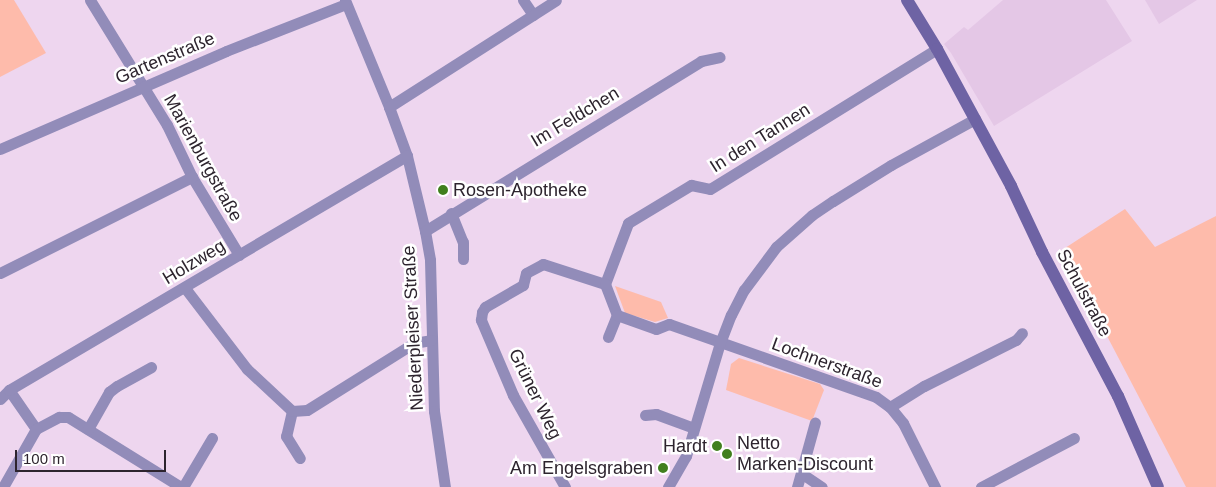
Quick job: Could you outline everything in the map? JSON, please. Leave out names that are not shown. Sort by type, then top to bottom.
[{"type":"street","name":"Marienburgstraße","points":[[90,0],[167,125],[192,177],[239,255]]},
{"type":"street","points":[[524,0],[532,15]]},
{"type":"street","points":[[389,108],[556,0]]},
{"type":"street","name":"Schulstraße","points":[[907,0],[938,49],[1118,396],[1158,487]]},
{"type":"street","name":"Gartenstraße","points":[[0,149],[345,2]]},
{"type":"street","name":"Niederpleiser Straße","points":[[345,2],[389,108],[406,156],[425,231],[430,260],[434,411],[445,487]]},
{"type":"street","name":"In den Tannen","points":[[605,284],[628,223],[690,185],[710,189],[938,49]]},
{"type":"street","name":"Im Feldchen","points":[[425,231],[451,213],[700,61],[720,57]]},
{"type":"street","points":[[668,487],[686,456],[720,343],[744,290],[776,247],[812,215],[868,179],[974,119]]},
{"type":"street","name":"Holzweg","points":[[0,399],[9,390],[406,156]]},
{"type":"street","points":[[0,273],[192,177]]},
{"type":"street","points":[[451,213],[464,242],[463,258]]},
{"type":"street","name":"Grüner Weg","points":[[565,487],[513,395],[481,320],[482,312],[485,307],[523,285],[526,273],[543,264],[605,284]]},
{"type":"street","points":[[605,284],[617,315],[608,338]]},
{"type":"street","points":[[185,288],[247,368],[292,410],[307,410],[414,343],[431,340]]},
{"type":"street","points":[[617,315],[656,329],[669,324],[720,343]]},
{"type":"street","points":[[890,407],[924,386],[1016,340],[1022,333]]},
{"type":"street","name":"Lochnerstraße","points":[[720,343],[876,397],[890,407],[904,423],[935,487]]},
{"type":"street","points":[[88,429],[109,392],[151,367]]},
{"type":"street","points":[[9,390],[36,429]]},
{"type":"street","points":[[292,410],[286,436],[300,458]]},
{"type":"street","points":[[645,415],[656,414],[694,428]]},
{"type":"street","points":[[3,487],[36,429],[63,416],[88,429],[182,487],[212,438]]},
{"type":"street","points":[[797,487],[815,422]]},
{"type":"street","points":[[981,487],[1074,438]]},
{"type":"street","points":[[801,473],[822,487]]},
{"type":"shaded area","points":[[0,0],[14,0],[46,53],[0,77]]},
{"type":"shaded area","points":[[1003,0],[1106,0],[1132,41],[994,126],[944,44],[964,27],[968,30]]},
{"type":"shaded area","points":[[1145,0],[1197,0],[1159,24]]},
{"type":"shaded area","points":[[1125,209],[1155,247],[1216,216],[1216,487],[1186,487],[1062,250]]},
{"type":"shaded area","points":[[615,286],[661,302],[668,318],[655,322],[625,313]]},
{"type":"shaded area","points":[[739,358],[820,384],[824,390],[812,421],[726,390],[731,364]]},
{"type":"place","name":"Rosen-Apotheke","points":[[443,190]]},
{"type":"place","name":"Hardt","points":[[717,446]]},
{"type":"place","name":"Netto Marken-Discount","points":[[727,454]]},
{"type":"place","name":"Am Engelsgraben","points":[[663,468]]}]
